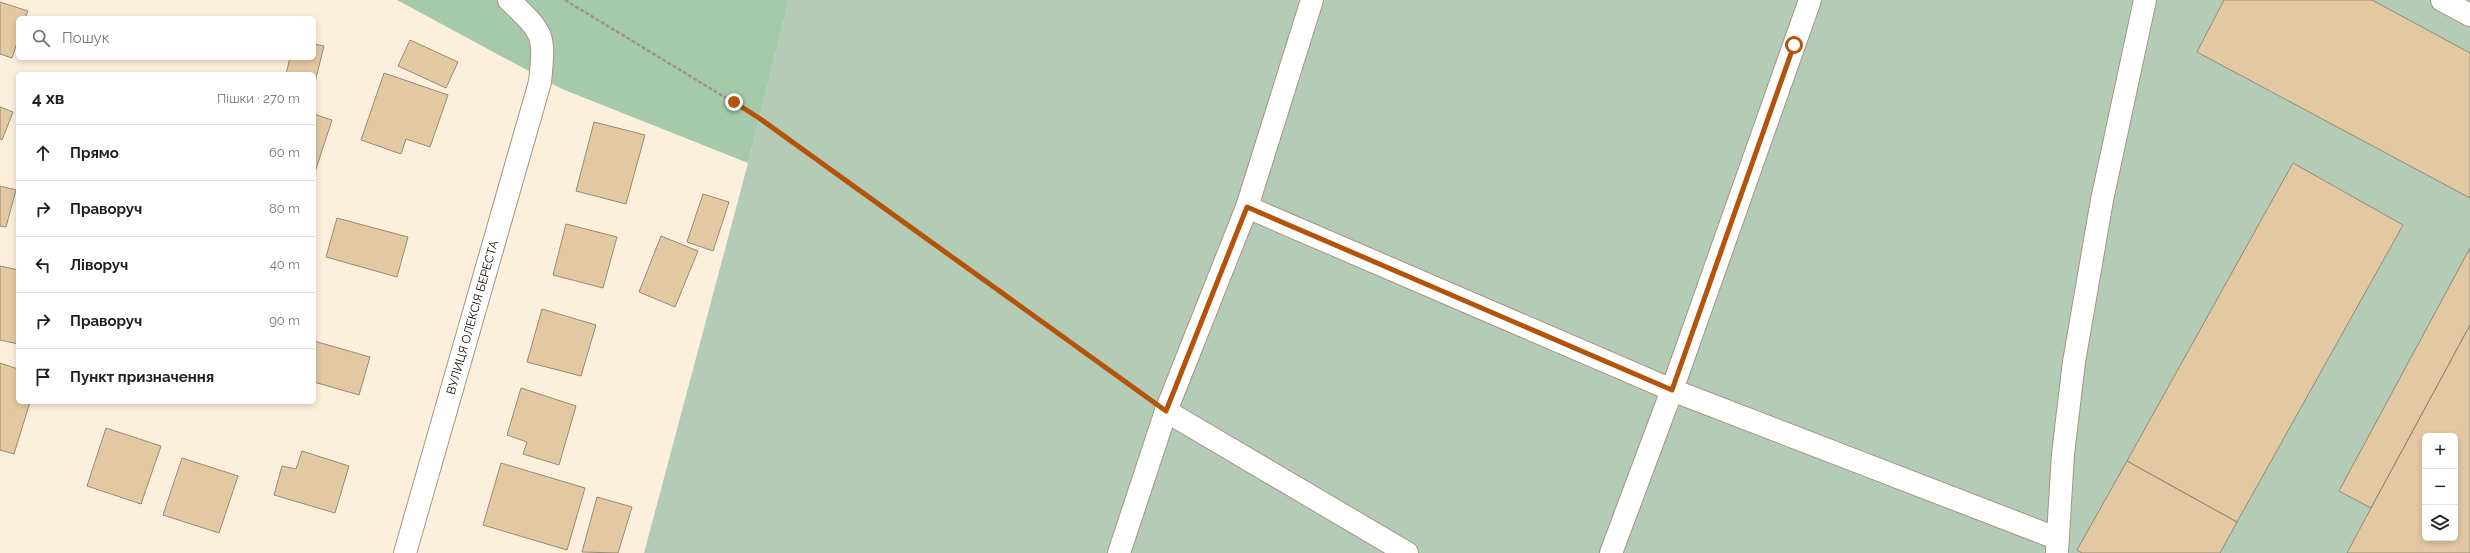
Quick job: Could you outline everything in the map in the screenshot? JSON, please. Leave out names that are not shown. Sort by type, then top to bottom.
[{"type":"street","name":"ВУЛИЦЯ ОЛЕКСІЯ БЕРЕСТА","points":[[405,553],[540,82],[544,46],[536,26],[509,0]]},
{"type":"street","points":[[1119,553],[1166,411],[1247,207],[1312,0]]},
{"type":"street","points":[[1610,553],[1672,390],[1810,0]]},
{"type":"street","points":[[1247,207],[1672,390],[2057,546],[2068,407],[2087,287],[2102,200],[2145,0]]},
{"type":"street","points":[[2442,0],[2470,15]]},
{"type":"street","points":[[1166,411],[1407,553]]},
{"type":"path","points":[[565,0],[759,118],[1166,411]]},
{"type":"green space","points":[[397,0],[789,0],[748,163],[562,89]]},
{"type":"green space","points":[[789,0],[2470,0],[2470,553],[644,553],[748,163]]},
{"type":"building","points":[[2224,0],[2372,0],[2470,53],[2470,198],[2197,52]]},
{"type":"building","points":[[0,2],[28,11],[26,16],[16,16],[16,46],[12,58],[0,54]]},
{"type":"building","points":[[410,40],[458,62],[446,88],[398,66]]},
{"type":"building","points":[[316,44],[324,46],[316,78],[316,72],[286,72],[290,60],[316,60]]},
{"type":"building","points":[[384,73],[448,95],[430,147],[406,139],[401,154],[361,140]]},
{"type":"building","points":[[0,107],[13,112],[2,140],[0,139]]},
{"type":"building","points":[[316,115],[332,120],[316,169]]},
{"type":"building","points":[[594,122],[645,135],[626,204],[576,191]]},
{"type":"building","points":[[2293,163],[2403,225],[2237,522],[2127,461]]},
{"type":"building","points":[[0,186],[16,190],[6,227],[0,226]]},
{"type":"building","points":[[703,194],[729,202],[713,251],[687,242]]},
{"type":"building","points":[[337,218],[408,237],[397,277],[326,257]]},
{"type":"building","points":[[566,224],[617,237],[603,288],[553,275]]},
{"type":"building","points":[[661,236],[698,251],[675,307],[639,292]]},
{"type":"building","points":[[2470,248],[2470,325],[2371,508],[2339,491]]},
{"type":"building","points":[[0,266],[16,270],[16,344],[0,340]]},
{"type":"building","points":[[542,309],[596,325],[581,376],[527,362]]},
{"type":"building","points":[[2470,325],[2470,553],[2347,553]]},
{"type":"building","points":[[316,342],[370,357],[359,395],[316,383]]},
{"type":"building","points":[[0,363],[16,368],[16,404],[29,404],[14,454],[0,450]]},
{"type":"building","points":[[521,388],[576,406],[559,465],[523,454],[527,442],[507,435]]},
{"type":"building","points":[[106,428],[161,446],[141,504],[87,486]]},
{"type":"building","points":[[302,451],[349,466],[335,513],[274,495],[282,466],[296,469]]},
{"type":"building","points":[[182,458],[238,476],[219,533],[163,515]]},
{"type":"building","points":[[2127,461],[2237,522],[2220,553],[2082,553],[2077,550]]},
{"type":"building","points":[[501,463],[585,488],[567,550],[483,525]]},
{"type":"building","points":[[597,497],[632,507],[618,553],[582,552]]},
{"type":"route","points":[[734,102],[759,118],[1166,411],[1247,207],[1672,390],[1794,45]]}]
